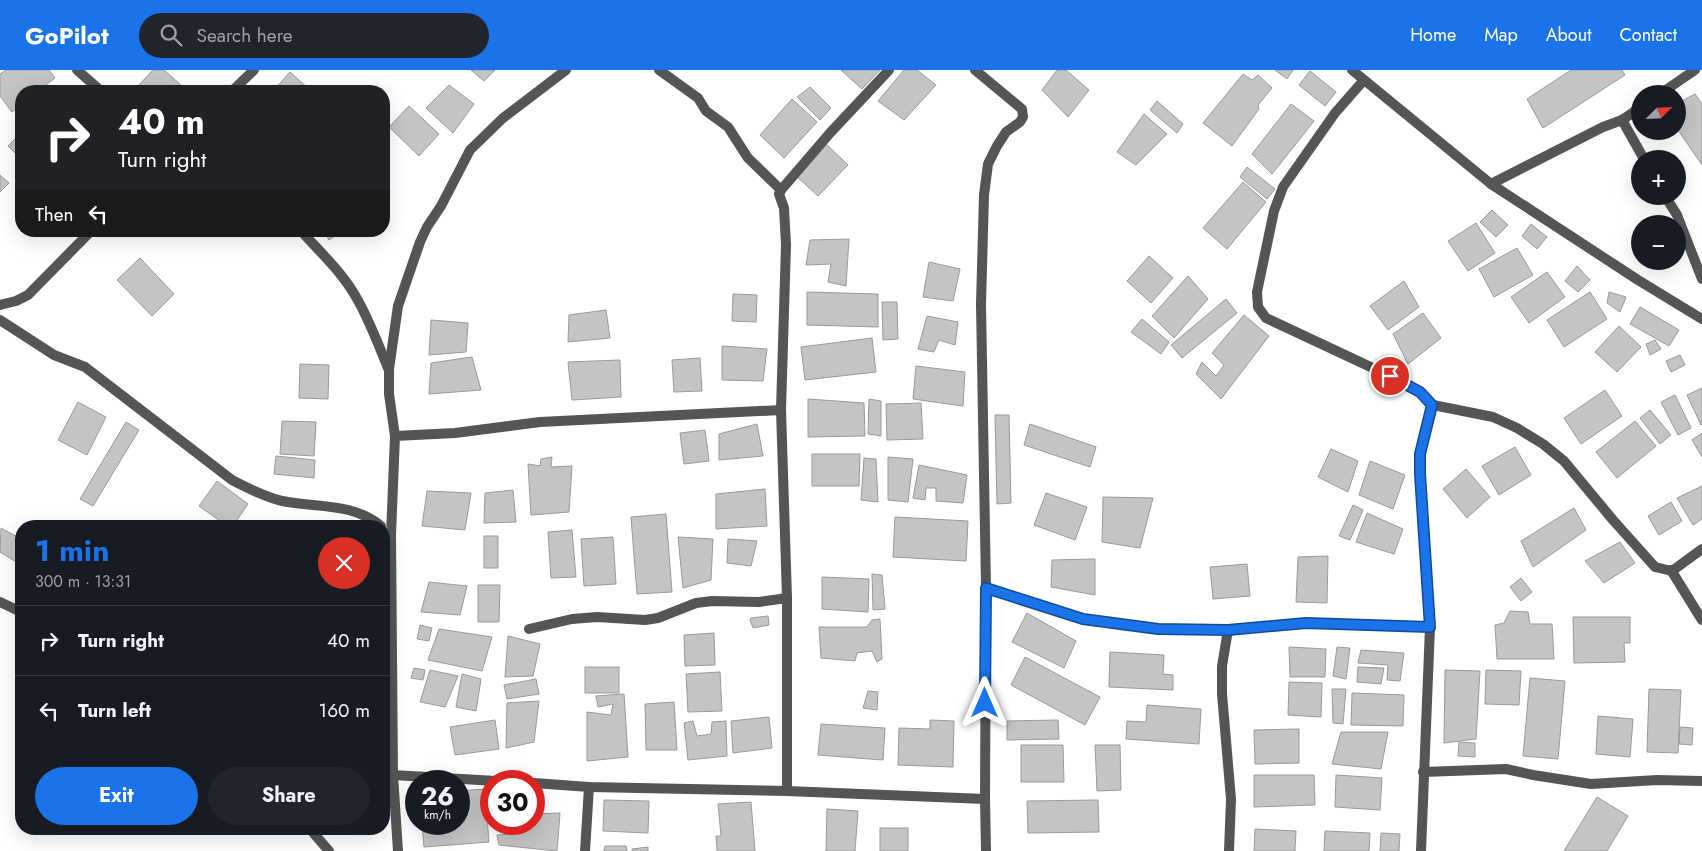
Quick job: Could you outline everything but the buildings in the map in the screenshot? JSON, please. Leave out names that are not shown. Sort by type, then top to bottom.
[{"type":"street","points":[[77,70],[94,85]]},
{"type":"street","points":[[238,85],[254,70]]},
{"type":"street","points":[[389,520],[395,436],[389,394],[389,369],[398,306],[413,258],[427,227],[442,206],[470,150],[503,118],[566,70]]},
{"type":"street","points":[[659,70],[694,95],[706,111],[728,127],[748,158],[781,190]]},
{"type":"street","points":[[786,791],[787,598],[781,410],[786,245],[784,208],[779,194],[830,133],[889,70]]},
{"type":"street","points":[[975,70],[1022,109],[1023,117],[1020,122],[1006,132],[997,146],[988,164],[984,194],[981,304],[986,588],[986,851]]},
{"type":"street","points":[[1352,70],[1491,184],[1638,280],[1702,319]]},
{"type":"street","points":[[1674,85],[1696,70],[1702,78]]},
{"type":"street","points":[[1364,80],[1334,113],[1283,187],[1274,211],[1257,292],[1258,307],[1266,318],[1407,384],[1420,392],[1432,405],[1493,417],[1517,428],[1543,444],[1564,461],[1655,567],[1671,570],[1702,549]]},
{"type":"street","points":[[1491,184],[1631,114]]},
{"type":"street","points":[[1622,120],[1639,150]]},
{"type":"street","points":[[1671,205],[1677,215],[1702,279]]},
{"type":"street","points":[[0,305],[28,296],[84,237]]},
{"type":"street","points":[[306,237],[340,274],[356,296],[389,369]]},
{"type":"street","points":[[0,320],[54,355],[85,367],[232,480],[258,493],[282,501],[330,506],[373,520]]},
{"type":"street","points":[[1421,851],[1430,627],[1420,454],[1432,405]]},
{"type":"street","points":[[395,436],[455,433],[540,422],[781,410]]},
{"type":"street","points":[[1671,570],[1702,620]]},
{"type":"street","points":[[986,588],[1083,619],[1158,629],[1228,630],[1306,623],[1430,627]]},
{"type":"street","points":[[529,629],[572,619],[598,617],[645,620],[658,618],[696,603],[712,601],[759,602],[787,598]]},
{"type":"street","points":[[0,602],[15,609]]},
{"type":"street","points":[[390,629],[393,775],[398,851]]},
{"type":"street","points":[[1228,630],[1222,666],[1222,694],[1231,799],[1229,851]]},
{"type":"street","points":[[1423,772],[1506,769],[1591,784],[1657,780],[1702,780]]},
{"type":"street","points":[[393,775],[480,780]]},
{"type":"street","points":[[545,785],[985,799]]},
{"type":"street","points":[[585,851],[589,787]]},
{"type":"street","points":[[315,835],[329,851]]},
{"type":"route","points":[[985,703],[986,588],[1083,619],[1158,629],[1228,630],[1306,623],[1430,627],[1420,454],[1432,405],[1420,392],[1390,376]]}]
